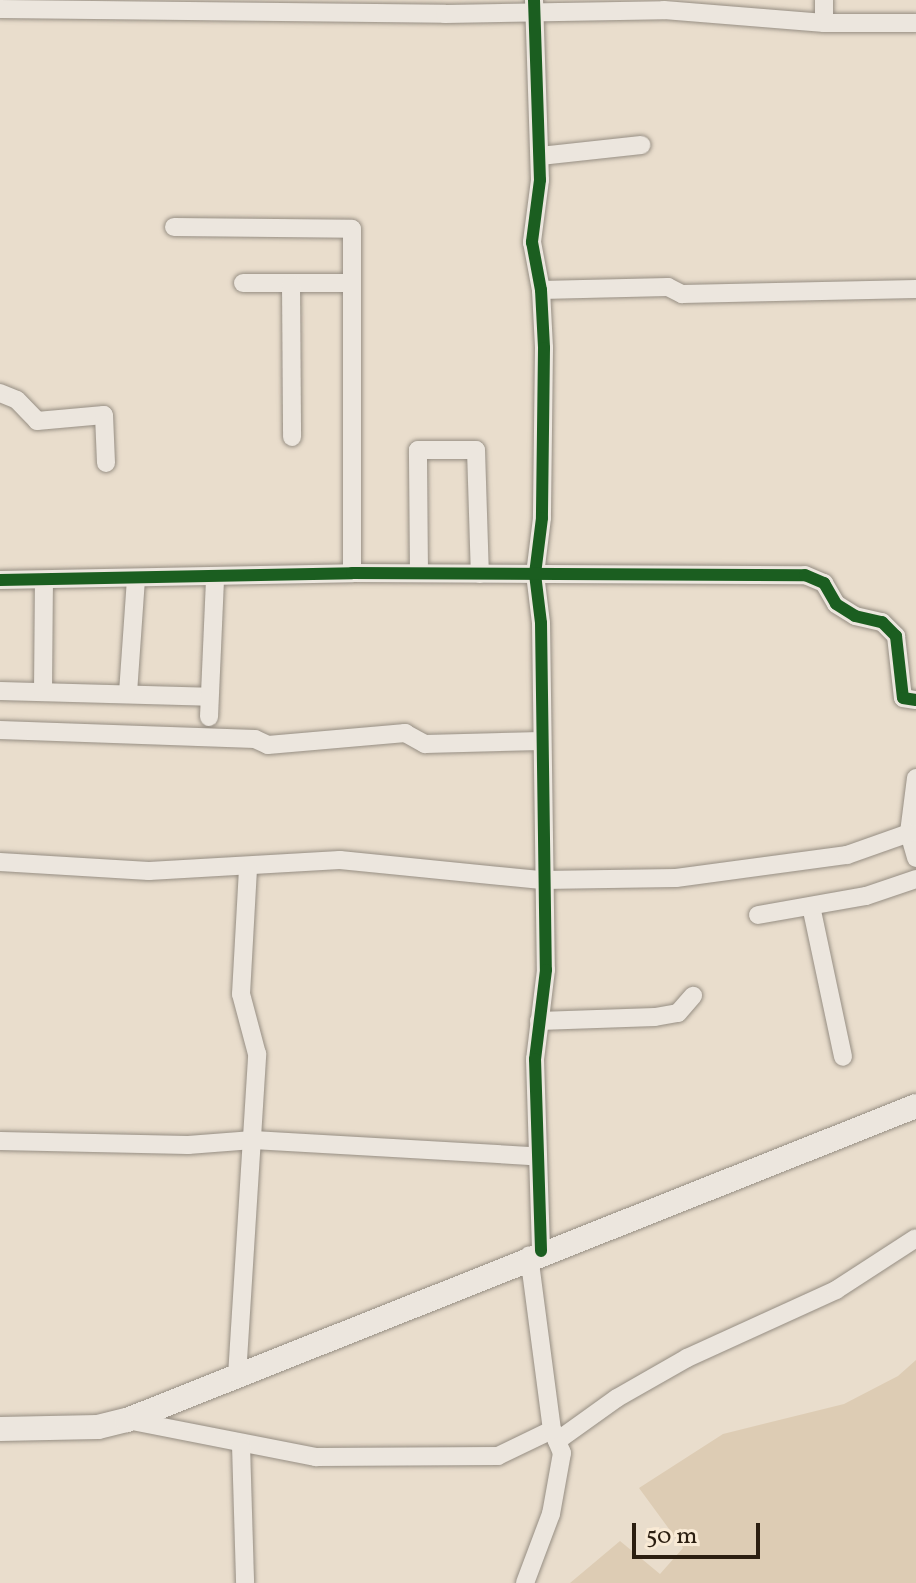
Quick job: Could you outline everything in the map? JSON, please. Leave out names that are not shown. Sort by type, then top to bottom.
[{"type":"street","points":[[824,0],[824,23]]},
{"type":"street","points":[[525,1583],[551,1514],[562,1453],[554,1436],[535,1254],[534,1156],[539,1021],[546,970],[542,880],[541,623],[535,574],[542,518],[541,290],[532,242],[540,156],[534,5]]},
{"type":"street","points":[[0,9],[429,14],[534,5],[664,10],[824,23],[916,23]]},
{"type":"street","points":[[540,156],[641,145]]},
{"type":"street","points":[[174,227],[352,229],[352,573]]},
{"type":"street","points":[[243,283],[352,283]]},
{"type":"street","points":[[291,283],[292,437]]},
{"type":"street","points":[[541,290],[668,287],[682,294],[916,289]]},
{"type":"street","points":[[0,393],[17,400],[37,421],[104,415],[106,463]]},
{"type":"street","points":[[419,573],[418,450],[476,450],[480,574]]},
{"type":"street","points":[[0,580],[215,579],[352,573],[805,575],[824,583],[836,604],[855,616],[882,622],[896,636],[903,698],[916,700]]},
{"type":"street","points":[[209,717],[215,579]]},
{"type":"street","points":[[43,691],[44,580]]},
{"type":"street","points":[[128,693],[136,580]]},
{"type":"street","points":[[0,691],[209,697]]},
{"type":"street","points":[[0,730],[255,739],[268,745],[405,733],[425,744],[541,741]]},
{"type":"street","points":[[916,778],[909,833],[916,858]]},
{"type":"street","points":[[0,862],[149,871],[248,869],[340,860],[542,880],[676,878],[847,855],[909,833]]},
{"type":"street","points":[[237,1376],[257,1054],[241,994],[248,869]]},
{"type":"street","points":[[758,915],[866,896],[916,879]]},
{"type":"street","points":[[811,906],[843,1057]]},
{"type":"street","points":[[539,1021],[655,1017],[678,1013],[693,996]]},
{"type":"street","points":[[0,1429],[98,1427],[127,1420],[535,1254],[916,1106]]},
{"type":"street","points":[[0,1141],[188,1145],[253,1140],[534,1156]]},
{"type":"street","points":[[127,1420],[241,1445],[316,1457],[450,1459],[498,1456],[554,1436],[687,1358],[836,1290],[916,1238]]},
{"type":"street","points":[[241,1445],[245,1583]]},
{"type":"shaded area","points":[[916,1360],[916,1583],[570,1583],[620,1541],[660,1574],[683,1548],[639,1488],[723,1434],[844,1404],[898,1376]]},
{"type":"cycle path","points":[[534,0],[540,180],[532,242],[541,290],[544,348],[542,518],[535,574],[541,623],[546,970],[535,1059],[541,1251]]},
{"type":"cycle path","points":[[0,580],[352,573],[805,575],[824,583],[836,604],[855,616],[882,622],[896,636],[903,698],[916,700]]}]
